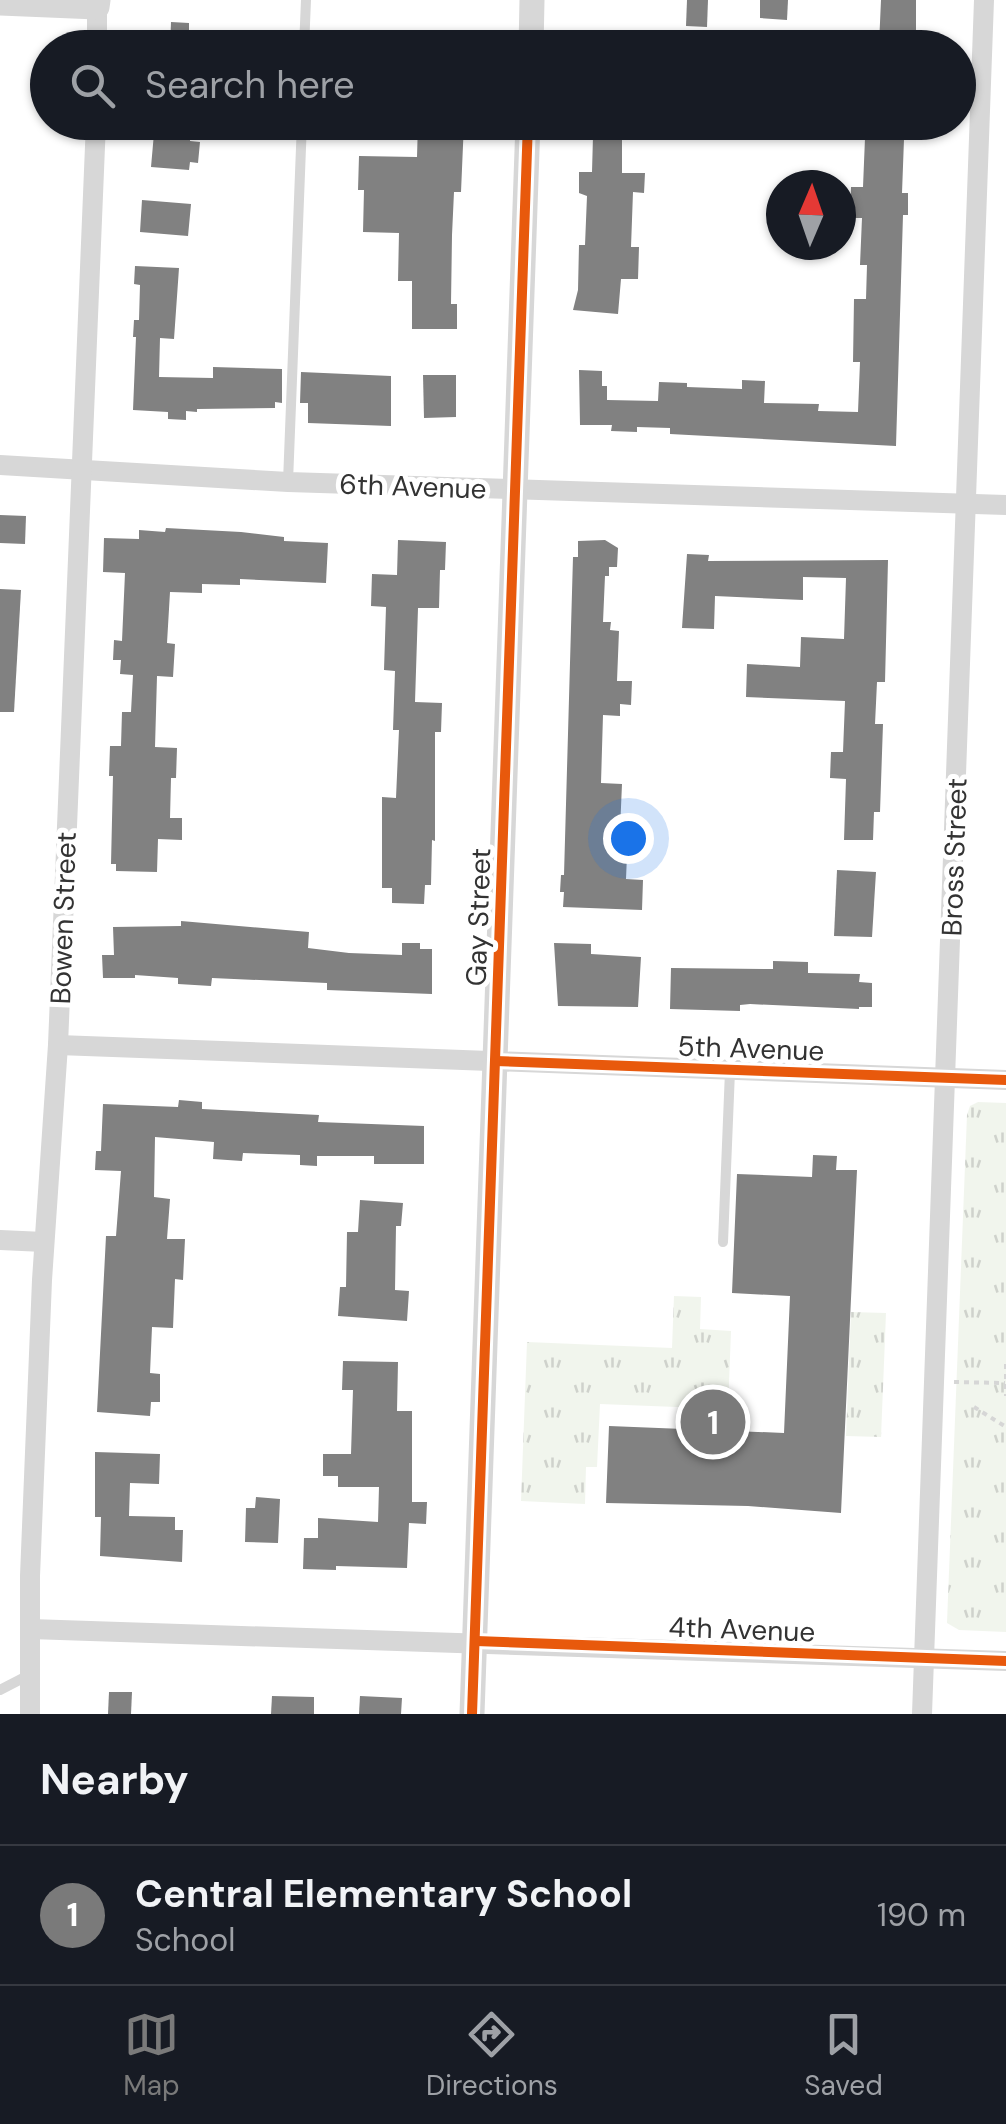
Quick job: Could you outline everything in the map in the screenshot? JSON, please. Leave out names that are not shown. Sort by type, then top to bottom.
[{"type":"street","points":[[531,30],[532,0]]},
{"type":"street","name":"Bross Street","points":[[922,1714],[984,0]]},
{"type":"street","points":[[0,3],[98,3],[97,30]]},
{"type":"street","name":"Bowen Street","points":[[30,1714],[44,1242],[58,1045],[95,140]]},
{"type":"street","name":"Gay Street","points":[[472,1714],[527,140]]},
{"type":"street","name":"6th Avenue","points":[[0,466],[288,482],[1006,504]]},
{"type":"street","name":"5th Avenue","points":[[58,1045],[1006,1080]]},
{"type":"street","points":[[0,1240],[44,1242]]},
{"type":"street","name":"4th Avenue","points":[[30,1629],[476,1641],[1006,1662]]},
{"type":"lane","points":[[305,30],[306,0]]},
{"type":"lane","points":[[288,482],[301,140]]},
{"type":"lane","points":[[723,1242],[730,1070]]},
{"type":"lane","points":[[0,1690],[30,1675]]},
{"type":"path","points":[[1006,1364],[1006,1396]]},
{"type":"path","points":[[934,1381],[1004,1383]]},
{"type":"path","points":[[974,1407],[1006,1427]]},
{"type":"green space","points":[[978,1102],[1006,1103],[1006,1632],[959,1630],[947,1623],[967,1115],[970,1106]]},
{"type":"green space","points":[[674,1296],[701,1297],[700,1329],[731,1331],[728,1409],[600,1404],[597,1467],[586,1467],[585,1504],[521,1501],[527,1342],[672,1348]]},
{"type":"green space","points":[[851,1312],[886,1313],[881,1437],[846,1436]]},
{"type":"building","points":[[687,0],[708,0],[707,27],[686,26]]},
{"type":"building","points":[[760,0],[788,0],[787,20],[760,18]]},
{"type":"building","points":[[881,0],[916,0],[916,30],[880,30]]},
{"type":"building","points":[[171,22],[189,23],[189,30],[171,30]]},
{"type":"building","points":[[153,140],[200,142],[198,163],[190,162],[189,170],[151,167]]},
{"type":"building","points":[[417,140],[463,140],[461,192],[454,192],[452,235],[451,304],[457,304],[457,329],[412,329],[412,281],[398,281],[399,233],[363,232],[364,190],[358,190],[359,156],[417,157]]},
{"type":"building","points":[[593,140],[622,140],[622,173],[645,173],[644,193],[633,192],[631,247],[639,247],[638,279],[621,279],[618,314],[573,310],[578,290],[579,245],[585,245],[587,196],[579,193],[579,172],[592,172]]},
{"type":"building","points":[[865,140],[904,140],[902,193],[908,193],[908,215],[903,215],[896,446],[670,434],[670,428],[611,431],[612,425],[580,425],[579,370],[602,371],[607,400],[658,401],[659,382],[742,389],[742,380],[765,381],[764,403],[819,404],[818,411],[858,412],[860,362],[853,362],[854,299],[866,299],[867,265],[860,265],[862,218],[856,218],[856,187],[863,187]]},
{"type":"building","points":[[142,200],[191,204],[188,236],[140,232]]},
{"type":"building","points":[[135,266],[179,268],[174,339],[160,338],[159,377],[213,378],[213,367],[282,369],[282,403],[275,402],[275,408],[197,409],[186,411],[186,420],[168,419],[168,412],[133,410],[133,337],[134,320],[139,320],[140,285],[134,284]]},
{"type":"building","points":[[301,372],[391,376],[391,426],[308,423],[308,403],[300,403]]},
{"type":"building","points":[[423,375],[456,375],[456,417],[424,418]]},
{"type":"building","points":[[0,515],[26,516],[25,544],[0,543]]},
{"type":"building","points":[[166,528],[328,543],[326,583],[240,579],[240,585],[202,584],[202,593],[170,592],[167,643],[175,644],[173,677],[157,676],[155,747],[177,748],[170,818],[182,818],[182,840],[158,839],[157,872],[116,871],[116,864],[111,864],[110,746],[121,746],[122,712],[131,712],[133,675],[120,674],[121,660],[113,660],[114,640],[122,641],[125,573],[103,572],[104,538],[139,539],[139,530],[165,532]]},
{"type":"building","points":[[398,540],[446,542],[445,570],[440,570],[439,608],[418,608],[415,702],[442,703],[441,732],[435,732],[435,841],[432,840],[431,885],[425,885],[424,904],[392,903],[392,888],[382,888],[382,797],[396,798],[399,730],[393,730],[395,671],[384,670],[386,607],[371,606],[372,574],[397,575]]},
{"type":"building","points":[[605,540],[618,548],[617,567],[609,567],[609,576],[605,576],[603,622],[611,622],[610,630],[619,631],[617,681],[632,681],[631,705],[620,704],[620,716],[603,715],[601,783],[622,784],[620,830],[628,831],[626,879],[643,880],[642,910],[563,907],[564,892],[560,892],[564,875],[573,557],[578,557],[578,541]]},
{"type":"building","points":[[687,554],[709,555],[708,561],[888,560],[885,682],[877,682],[875,724],[883,724],[880,812],[874,812],[873,840],[844,840],[846,779],[830,778],[831,752],[843,752],[845,701],[746,697],[747,664],[800,667],[801,637],[844,639],[846,578],[803,577],[803,600],[715,596],[714,629],[682,628]]},
{"type":"building","points":[[0,589],[21,590],[14,712],[0,712]]},
{"type":"building","points":[[837,870],[876,872],[872,937],[834,936]]},
{"type":"building","points":[[181,921],[309,932],[308,948],[349,953],[402,955],[402,943],[420,943],[420,949],[432,949],[432,994],[327,990],[327,983],[212,978],[211,986],[178,984],[178,978],[103,978],[102,955],[114,955],[113,927],[181,926]]},
{"type":"building","points":[[554,943],[591,944],[591,954],[641,957],[638,1007],[558,1006]]},
{"type":"building","points":[[773,961],[808,962],[808,973],[860,974],[859,982],[872,983],[872,1007],[750,1004],[740,1005],[740,1011],[670,1009],[671,968],[773,969]]},
{"type":"building","points":[[179,1100],[202,1102],[202,1109],[319,1115],[318,1122],[424,1126],[424,1164],[374,1164],[374,1156],[317,1156],[317,1166],[300,1165],[300,1155],[243,1153],[242,1161],[213,1159],[214,1142],[155,1137],[154,1197],[170,1199],[167,1239],[185,1239],[183,1280],[175,1279],[173,1328],[152,1327],[150,1373],[160,1374],[160,1402],[151,1402],[150,1416],[97,1412],[106,1236],[116,1236],[121,1171],[95,1170],[96,1151],[101,1151],[103,1104],[178,1107]]},
{"type":"building","points":[[813,1155],[837,1156],[836,1170],[857,1170],[841,1513],[748,1506],[606,1503],[609,1426],[784,1433],[790,1296],[732,1293],[737,1174],[812,1177]]},
{"type":"building","points":[[360,1200],[403,1203],[401,1226],[396,1226],[395,1290],[409,1291],[407,1321],[338,1316],[340,1287],[346,1287],[347,1232],[358,1232]]},
{"type":"building","points":[[343,1361],[398,1362],[397,1411],[412,1411],[412,1502],[427,1502],[426,1524],[409,1523],[407,1568],[303,1569],[304,1538],[318,1538],[318,1518],[378,1522],[379,1487],[338,1487],[338,1476],[323,1476],[323,1454],[351,1454],[353,1390],[342,1390]]},
{"type":"building","points":[[95,1452],[160,1454],[159,1484],[130,1483],[129,1516],[175,1517],[175,1530],[183,1530],[182,1562],[100,1556],[101,1517],[95,1517]]},
{"type":"building","points":[[256,1497],[280,1499],[278,1543],[245,1542],[246,1508],[255,1508]]},
{"type":"building","points":[[109,1692],[132,1692],[131,1714],[108,1714]]},
{"type":"building","points":[[272,1696],[314,1697],[314,1714],[271,1714]]},
{"type":"building","points":[[360,1696],[402,1698],[401,1714],[359,1714]]},
{"type":"cycle path","points":[[472,1714],[527,140]]},
{"type":"cycle path","points":[[495,1061],[1006,1080]]},
{"type":"cycle path","points":[[476,1641],[1006,1661]]},
{"type":"place","name":"Central Elementary School","points":[[713,1422]]}]
